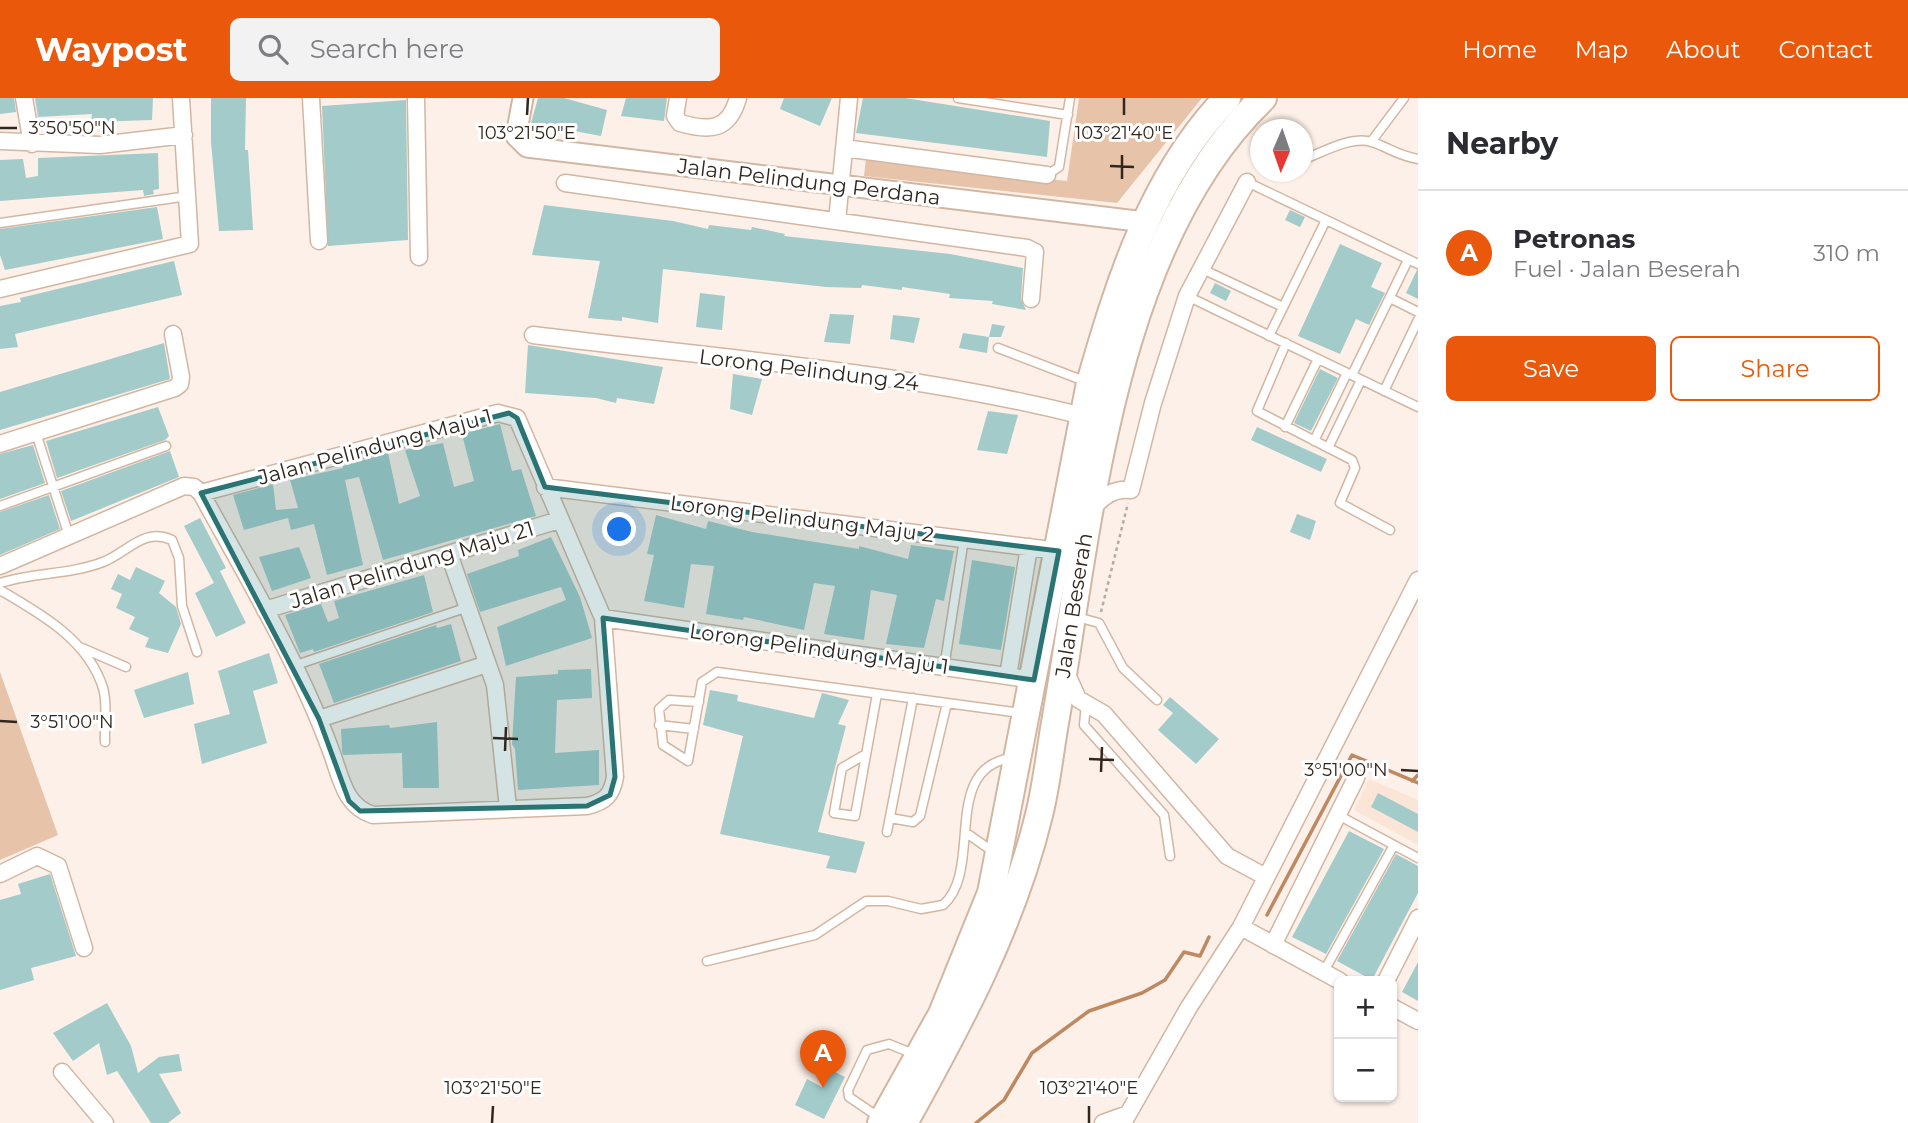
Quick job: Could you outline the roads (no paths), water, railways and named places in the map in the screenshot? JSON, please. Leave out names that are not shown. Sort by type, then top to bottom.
[{"type":"highway","name":"Jalan Beserah","points":[[1019,758],[1083,416],[1110,316],[1145,222],[1169,175],[1227,98]]},
{"type":"highway","name":"Jalan Beserah","points":[[899,1120],[954,1033],[1001,937],[1026,863],[1040,812],[1064,668],[1086,620],[1090,510],[1106,423],[1134,326],[1176,216],[1229,133],[1263,98]]},
{"type":"highway","points":[[1028,714],[1056,718]]},
{"type":"highway","points":[[899,1120],[918,1056],[942,1014],[991,894],[1019,758]]},
{"type":"street","points":[[24,98],[32,144]]},
{"type":"street","points":[[0,289],[190,244],[181,98]]},
{"type":"street","points":[[310,98],[319,242]]},
{"type":"street","points":[[416,98],[419,257]]},
{"type":"street","name":"Jalan Pelindung Perdana","points":[[523,98],[516,136],[527,147],[1145,222]]},
{"type":"street","points":[[678,98],[675,116],[680,123],[701,127],[726,123],[732,118],[738,98]]},
{"type":"street","points":[[836,222],[849,98]]},
{"type":"street","points":[[0,141],[100,145],[184,135]]},
{"type":"street","name":"Jalan Pelindung Perdana","points":[[844,148],[1047,175]]},
{"type":"street","points":[[1126,489],[1187,296],[1247,182]]},
{"type":"street","name":"Jalan Pelindung Perdana","points":[[565,183],[1027,248],[1035,252],[1031,299]]},
{"type":"street","points":[[0,444],[180,384],[173,334]]},
{"type":"street","name":"Lorong Pelindung 24","points":[[533,335],[931,384],[1027,402],[1083,416]]},
{"type":"street","name":"Jalan Pelindung Maju 1","points":[[201,493],[498,413],[517,418],[545,487]]},
{"type":"street","points":[[1100,453],[1109,476],[1126,489]]},
{"type":"street","points":[[0,566],[184,486],[194,487],[201,493],[265,610],[319,719],[349,801],[360,811],[373,815],[587,806],[605,800],[610,795],[615,777],[603,618],[545,487]]},
{"type":"street","name":"Lorong Pelindung Maju 2","points":[[545,487],[1059,551]]},
{"type":"street","points":[[1090,510],[1103,498],[1126,489]]},
{"type":"street","name":"Jalan Pelindung Maju 21","points":[[265,610],[559,520]]},
{"type":"street","points":[[1008,676],[1029,548]]},
{"type":"street","points":[[449,554],[488,664],[499,708],[508,808]]},
{"type":"street","points":[[1103,1123],[1126,1119],[1189,1007],[1241,927],[1418,580]]},
{"type":"street","name":"Lorong Pelindung Maju 1","points":[[603,618],[1034,680]]},
{"type":"street","points":[[319,719],[488,664]]},
{"type":"street","points":[[1064,668],[1082,701],[1104,714],[1227,856],[1266,877]]},
{"type":"street","points":[[1051,747],[1063,717],[1082,701]]},
{"type":"street","points":[[1273,944],[1356,778]]},
{"type":"street","points":[[0,874],[37,856],[58,866],[84,948]]},
{"type":"street","points":[[1389,976],[1418,918]]},
{"type":"street","points":[[1241,927],[1334,978]]},
{"type":"street","points":[[1397,1010],[1418,1021]]},
{"type":"street","points":[[62,1072],[105,1123]]},
{"type":"lane","points":[[958,98],[1068,116]]},
{"type":"lane","points":[[1047,175],[1059,167],[1070,98]]},
{"type":"lane","points":[[1371,142],[1404,98]]},
{"type":"lane","points":[[1313,156],[1348,143],[1371,142],[1394,154],[1418,159]]},
{"type":"lane","points":[[1247,182],[1418,264]]},
{"type":"lane","points":[[0,223],[188,196]]},
{"type":"lane","points":[[1269,335],[1326,220]]},
{"type":"lane","points":[[1314,441],[1408,260]]},
{"type":"lane","points":[[1200,267],[1283,307]]},
{"type":"lane","points":[[1187,296],[1418,407]]},
{"type":"lane","points":[[1390,299],[1418,312]]},
{"type":"lane","points":[[1384,391],[1418,320]]},
{"type":"lane","points":[[1286,343],[1257,411],[1355,463],[1340,499],[1342,507],[1390,530]]},
{"type":"lane","points":[[998,348],[1090,383]]},
{"type":"lane","points":[[1285,427],[1318,359]]},
{"type":"lane","points":[[1328,448],[1362,380]]},
{"type":"lane","points":[[36,433],[69,536]]},
{"type":"lane","points":[[0,506],[166,446]]},
{"type":"lane","points":[[0,583],[27,575],[87,567],[107,560],[142,538],[159,534],[172,540],[179,558],[182,606],[197,652]]},
{"type":"lane","points":[[944,668],[964,540]]},
{"type":"lane","points":[[0,590],[36,612],[82,648],[126,667]]},
{"type":"lane","points":[[293,666],[468,607]]},
{"type":"lane","points":[[1086,620],[1123,668],[1157,700]]},
{"type":"lane","points":[[82,648],[104,690],[105,742]]},
{"type":"lane","points":[[699,702],[669,700],[662,703],[659,709],[663,746],[688,761],[699,702],[702,682],[717,672],[1028,714]]},
{"type":"lane","points":[[866,754],[842,768],[834,813],[855,816],[877,694]]},
{"type":"lane","points":[[887,832],[913,698]]},
{"type":"lane","points":[[1082,701],[1084,725],[1164,815],[1170,856]]},
{"type":"lane","points":[[890,818],[913,822],[920,816],[947,703]]},
{"type":"lane","points":[[659,725],[694,729]]},
{"type":"lane","points":[[707,961],[816,935],[866,901],[888,901],[921,909],[937,908],[948,901],[955,888],[972,792],[981,772],[996,760],[1019,758]]},
{"type":"lane","points":[[1338,815],[1418,858]]},
{"type":"lane","points":[[965,832],[1000,856]]},
{"type":"lane","points":[[1323,973],[1394,845]]},
{"type":"lane","points":[[899,1120],[849,1097],[848,1090],[867,1050],[879,1044],[888,1044],[918,1056]]},
{"type":"waterway","points":[[1267,915],[1352,755],[1418,783]]},
{"type":"waterway","points":[[1412,781],[1418,775]]},
{"type":"waterway","points":[[976,1123],[1004,1100],[1032,1053],[1089,1011],[1142,993],[1165,980],[1184,952],[1200,956],[1209,937]]},
{"type":"place","name":"Petronas","points":[[823,1088]]}]
